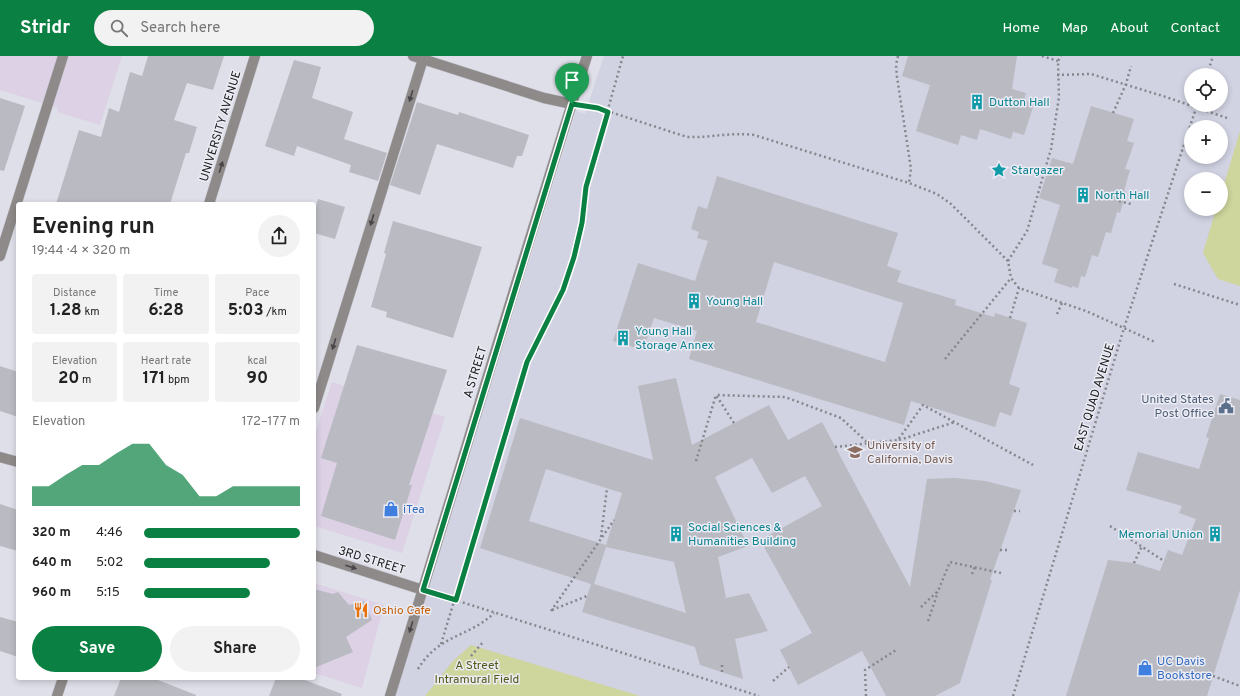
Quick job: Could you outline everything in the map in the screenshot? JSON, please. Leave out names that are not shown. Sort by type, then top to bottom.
[{"type":"street","points":[[17,202],[63,56]]},
{"type":"street","name":"UNIVERSITY AVENUE","points":[[210,202],[255,56]]},
{"type":"street","name":"A STREET","points":[[390,696],[587,56]]},
{"type":"street","points":[[316,401],[418,58],[544,98],[572,104]]},
{"type":"street","points":[[0,256],[16,205]]},
{"type":"street","points":[[0,457],[16,461]]},
{"type":"street","name":"3RD STREET","points":[[316,556],[423,590]]},
{"type":"street","points":[[57,696],[62,680]]},
{"type":"path","points":[[441,644],[456,600],[527,362],[563,290],[574,257],[582,223],[586,187],[624,56]]},
{"type":"path","points":[[898,56],[896,65],[897,77],[911,168],[909,183]]},
{"type":"path","points":[[1042,56],[1058,60]]},
{"type":"path","points":[[1008,261],[1027,231],[1051,149],[1059,98],[1057,75],[1058,60],[1060,56]]},
{"type":"path","points":[[1209,68],[1213,56]]},
{"type":"path","points":[[1113,113],[1126,84],[1131,66]]},
{"type":"path","points":[[1057,75],[1091,74],[1184,102]]},
{"type":"path","points":[[572,104],[598,108],[687,137],[702,138],[738,133],[754,135],[909,183],[937,194],[951,204],[1008,261],[1011,278],[1019,288],[1086,311],[1155,342]]},
{"type":"path","name":"EAST QUAD AVENUE","points":[[1013,696],[1124,328],[1195,112]]},
{"type":"path","points":[[1212,112],[1230,119]]},
{"type":"path","points":[[1119,201],[1131,204]]},
{"type":"path","points":[[945,359],[1011,278]]},
{"type":"path","points":[[1174,284],[1240,305]]},
{"type":"path","points":[[1010,318],[1019,288]]},
{"type":"path","points":[[1057,314],[1062,303]]},
{"type":"path","points":[[716,395],[734,423]]},
{"type":"path","points":[[716,395],[785,397],[841,418],[868,443]]},
{"type":"path","points":[[696,461],[716,395]]},
{"type":"path","points":[[898,440],[923,405],[1033,465]]},
{"type":"path","points":[[835,447],[898,440],[955,422]]},
{"type":"path","points":[[601,538],[607,488]]},
{"type":"path","points":[[1014,511],[1020,511]]},
{"type":"path","points":[[587,596],[551,610],[614,520]]},
{"type":"path","points":[[1110,526],[1164,561]]},
{"type":"path","points":[[1134,563],[1142,546]]},
{"type":"path","points":[[1000,550],[1008,550]]},
{"type":"path","points":[[928,622],[938,591],[950,562],[1001,573]]},
{"type":"path","points":[[972,574],[975,567]]},
{"type":"path","points":[[423,590],[759,696]]},
{"type":"path","points":[[921,607],[938,591]]},
{"type":"path","points":[[416,675],[418,668],[427,656],[441,644],[486,621],[494,613]]},
{"type":"path","points":[[471,656],[484,641]]},
{"type":"path","points":[[866,696],[864,670],[896,650]]},
{"type":"path","points":[[722,666],[722,672]]},
{"type":"path","points":[[773,681],[789,667]]},
{"type":"path","points":[[1213,676],[1240,686]]},
{"type":"shaded area","points":[[0,56],[122,56],[100,125],[57,112],[58,108],[0,90]]},
{"type":"shaded area","name":"University of California, Davis","points":[[604,56],[1240,56],[1240,696],[394,696],[576,111],[585,114]]},
{"type":"shaded area","points":[[332,382],[445,417],[402,553],[316,527],[316,431]]},
{"type":"shaded area","points":[[316,584],[384,605],[362,688],[316,674]]},
{"type":"green space","points":[[1240,131],[1240,286],[1218,279],[1203,253],[1214,216],[1228,216],[1228,172]]},
{"type":"green space","name":"A Street Intramural Field","points":[[471,645],[640,696],[425,696],[453,661]]},
{"type":"building","points":[[148,56],[224,56],[213,90],[187,83],[174,120],[197,127],[189,153],[186,153],[171,202],[57,202],[79,130],[101,137],[109,108],[119,112],[130,72],[142,76]]},
{"type":"building","name":"Dutton Hall","points":[[908,56],[1017,56],[1012,89],[1026,93],[1024,100],[1034,104],[1024,135],[1013,132],[1011,139],[980,129],[977,140],[961,135],[958,145],[916,131],[930,85],[902,76]]},
{"type":"building","points":[[294,60],[321,67],[312,98],[353,112],[344,139],[387,153],[378,181],[349,172],[351,165],[297,146],[294,156],[265,146]]},
{"type":"building","points":[[0,98],[25,106],[4,171],[0,170]]},
{"type":"building","points":[[417,102],[458,115],[459,112],[529,135],[522,156],[517,156],[513,168],[437,144],[420,195],[390,185]]},
{"type":"building","name":"North Hall","points":[[1091,106],[1134,119],[1127,141],[1134,143],[1125,169],[1130,170],[1120,213],[1117,212],[1111,233],[1106,232],[1098,257],[1092,255],[1085,277],[1081,276],[1078,288],[1072,286],[1072,288],[1054,282],[1058,269],[1042,264],[1060,205],[1039,198],[1052,158],[1073,164]]},
{"type":"building","name":"Young Hall","points":[[717,176],[898,233],[887,266],[901,271],[897,282],[956,300],[955,305],[994,317],[995,313],[1027,323],[1009,384],[1020,388],[1011,416],[1000,412],[995,427],[911,401],[904,425],[689,359],[697,331],[654,318],[643,350],[613,341],[638,263],[695,281],[708,241],[697,238],[699,232],[691,229],[698,206],[707,209]],"holes":[[[774,262],[903,303],[885,362],[756,322]]]},
{"type":"building","points":[[318,199],[345,207],[335,239],[316,234],[316,206]]},
{"type":"building","points":[[393,221],[482,247],[453,338],[386,317],[387,312],[371,307],[386,254],[384,253]]},
{"type":"building","points":[[357,345],[447,370],[409,485],[412,485],[395,540],[321,516],[337,463],[321,458]]},
{"type":"building","points":[[0,366],[16,371],[16,416],[0,411]]},
{"type":"building","points":[[676,378],[692,445],[769,405],[788,440],[822,422],[910,587],[927,479],[955,478],[985,481],[1021,490],[990,580],[992,580],[960,683],[935,696],[886,696],[862,651],[798,685],[780,650],[812,633],[760,540],[822,506],[805,476],[772,493],[752,458],[715,477],[748,546],[718,557],[726,598],[749,593],[768,631],[735,639],[743,679],[700,665],[695,647],[582,612],[591,584],[480,548],[520,418],[653,460],[638,386]],"holes":[[[546,469],[622,493],[606,545],[529,521]],[[606,547],[674,562],[686,613],[594,584]]]},
{"type":"building","name":"Memorial Union","points":[[1220,394],[1240,400],[1240,590],[1207,696],[1066,696],[1108,560],[1134,563],[1160,571],[1168,550],[1182,555],[1196,519],[1179,513],[1182,506],[1126,490],[1138,452],[1199,469],[1209,438],[1206,437]]},
{"type":"building","points":[[0,504],[16,509],[16,550],[0,546]]},
{"type":"building","points":[[316,590],[333,594],[338,592],[349,605],[364,601],[372,620],[346,637],[353,652],[316,667]]},
{"type":"building","points":[[0,617],[16,621],[16,656],[0,651]]},
{"type":"building","points":[[120,680],[158,680],[196,695],[196,696],[114,696]]},
{"type":"building","points":[[275,680],[304,680],[342,694],[341,696],[269,696]]},
{"type":"place","name":"Dutton Hall","points":[[977,102]]},
{"type":"place","name":"Stargazer","points":[[999,170]]},
{"type":"place","name":"North Hall","points":[[1083,195]]},
{"type":"place","name":"Young Hall","points":[[694,301]]},
{"type":"place","name":"Young Hall Storage Annex","points":[[623,338]]},
{"type":"place","name":"United States Post Office","points":[[1226,406]]},
{"type":"place","name":"University of California, Davis","points":[[855,452]]},
{"type":"place","name":"iTea","points":[[391,509]]},
{"type":"place","name":"Social Sciences & Humanities Building","points":[[676,534]]},
{"type":"place","name":"Memorial Union","points":[[1215,534]]},
{"type":"place","name":"Oshio Cafe","points":[[361,610]]},
{"type":"place","name":"UC Davis Bookstore","points":[[1145,668]]},
{"type":"route","points":[[572,104],[598,108],[608,112],[590,169],[586,187],[582,223],[574,257],[563,290],[555,308],[527,362],[456,600],[423,590],[495,351],[572,104]]}]
